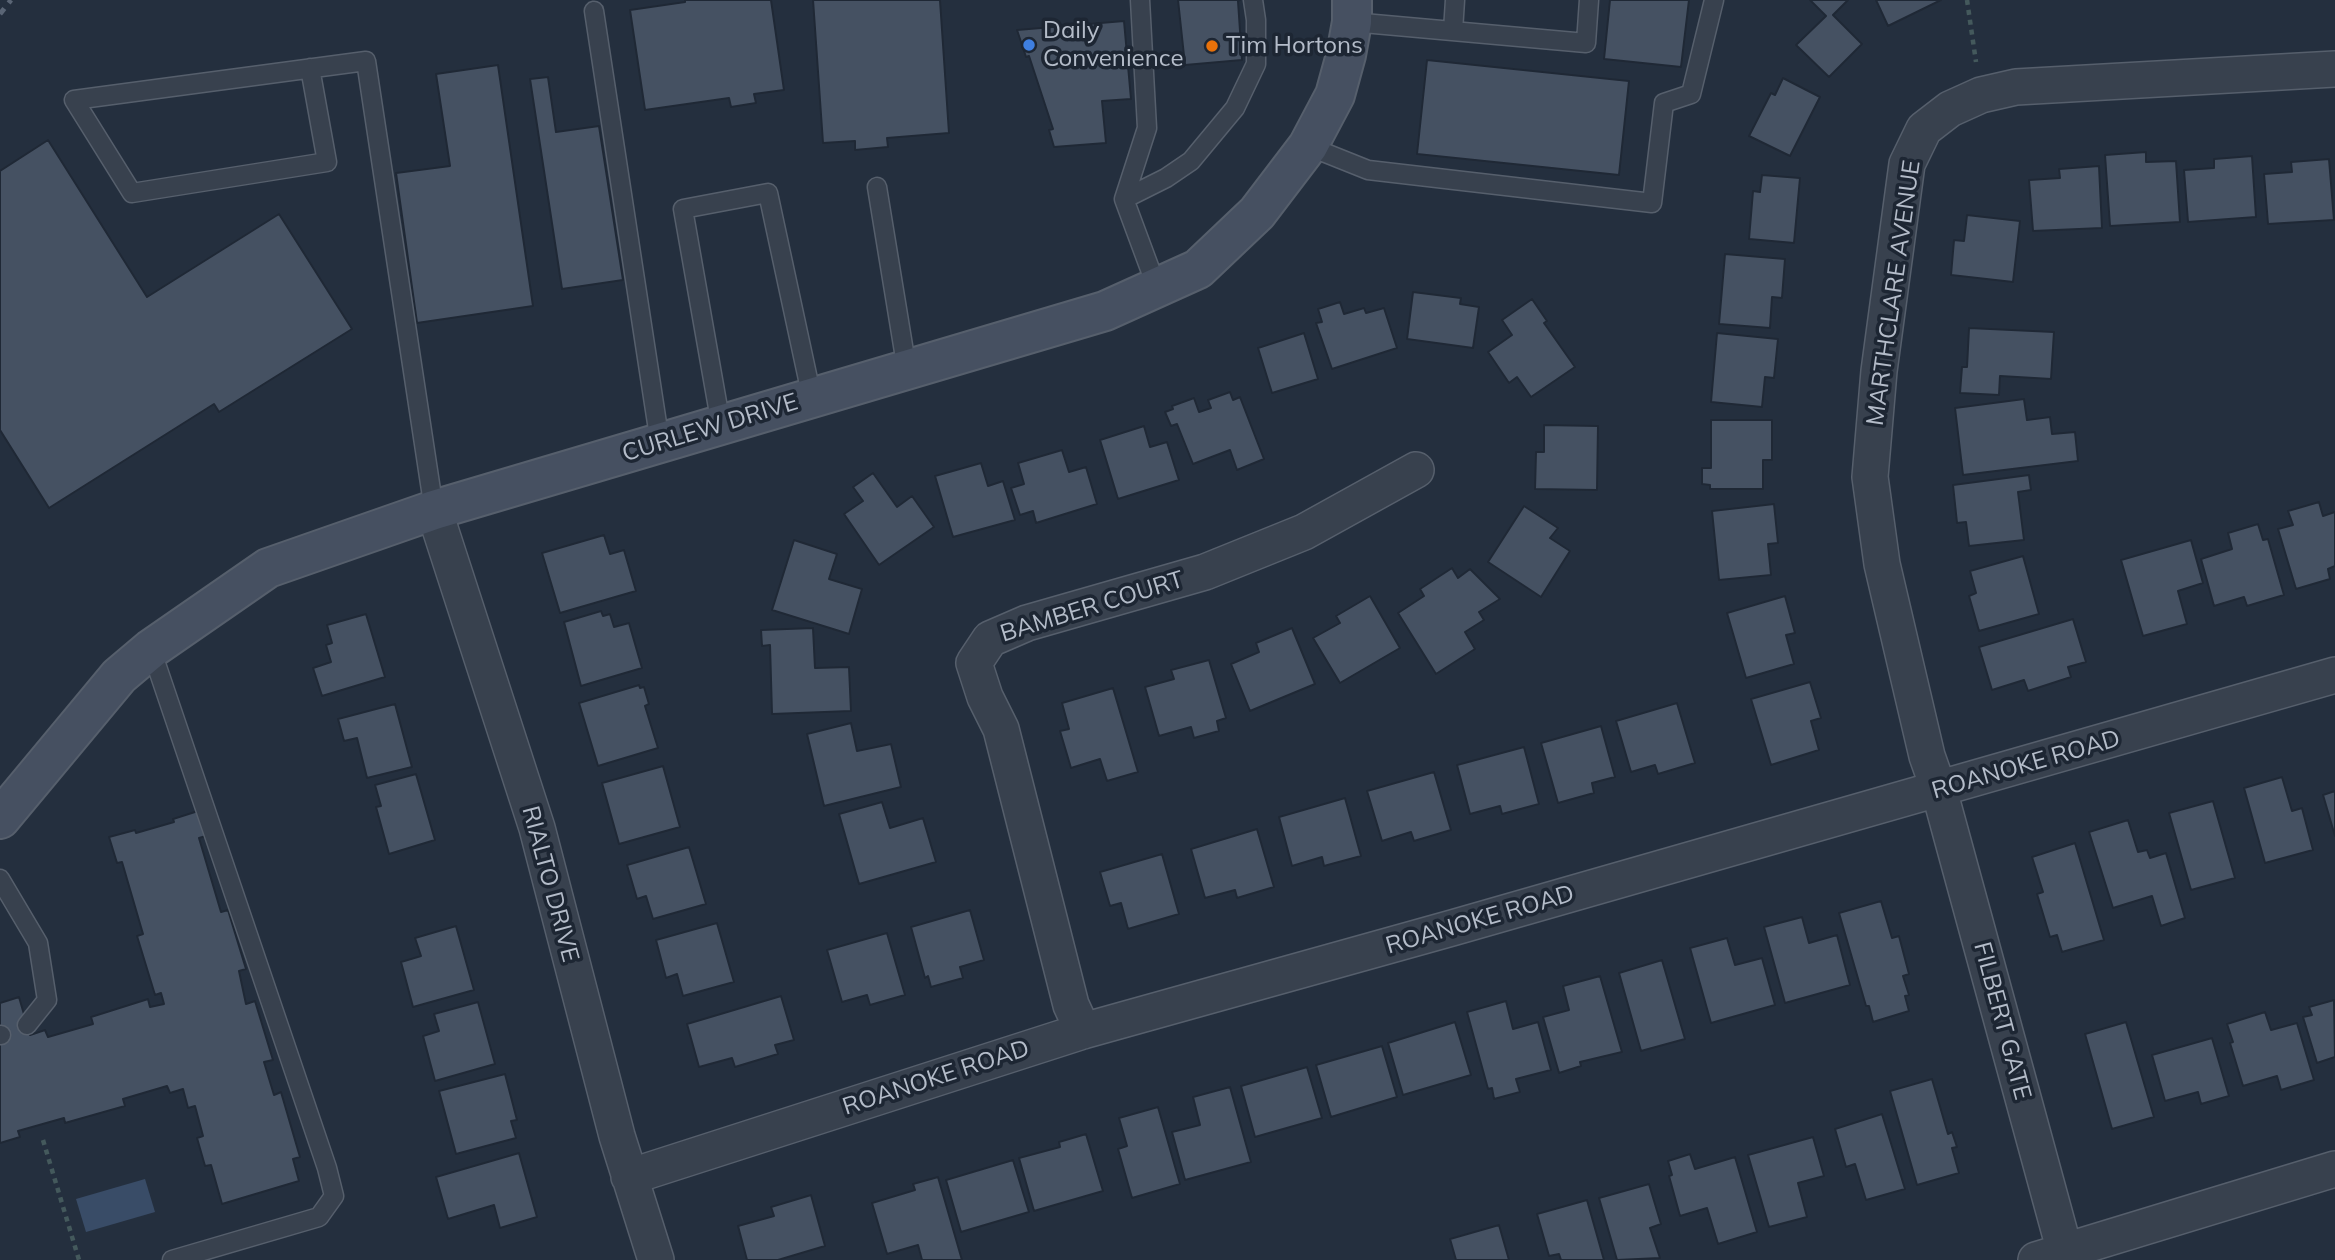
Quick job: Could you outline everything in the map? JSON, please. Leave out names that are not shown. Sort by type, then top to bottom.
[{"type":"street","name":"CURLEW DRIVE","points":[[0,819],[119,676],[151,649],[268,568],[434,510],[1105,311],[1198,269],[1257,213],[1308,146],[1335,95],[1352,11]]},
{"type":"street","name":"MARTHCLARE AVENUE","points":[[1939,790],[1917,718],[1882,564],[1870,477],[1879,371],[1907,164],[1924,129],[1950,109],[1981,95],[2016,87],[2335,69]]},
{"type":"street","name":"BAMBER COURT","points":[[1083,1031],[1071,1005],[1001,729],[985,697],[974,663],[990,639],[1027,623],[1205,572],[1304,532],[1416,470]]},
{"type":"street","name":"RIALTO DRIVE","points":[[434,510],[537,828],[629,1177],[656,1260]]},
{"type":"street","name":"ROANOKE ROAD","points":[[629,1177],[1083,1031],[1939,790],[2335,675]]},
{"type":"street","name":"FILBERT GATE","points":[[1939,790],[2051,1256]]},
{"type":"street","points":[[2051,1256],[2335,1169]]},
{"type":"lane","points":[[1140,0],[1147,128],[1124,199],[1157,288]]},
{"type":"lane","points":[[1124,199],[1166,178],[1191,161],[1235,108],[1256,64],[1253,0]]},
{"type":"lane","points":[[1453,31],[1455,0]]},
{"type":"lane","points":[[1352,11],[1453,31],[1586,43],[1589,0]]},
{"type":"lane","points":[[1308,146],[1368,170],[1651,203],[1664,103],[1691,94],[1713,0]]},
{"type":"lane","points":[[594,11],[660,443]]},
{"type":"lane","points":[[310,68],[327,162],[132,193],[74,100],[310,68],[366,61],[434,510]]},
{"type":"lane","points":[[877,187],[907,370]]},
{"type":"lane","points":[[721,425],[683,209],[768,192],[812,398]]},
{"type":"lane","points":[[151,649],[334,1195],[319,1217],[172,1260]]},
{"type":"lane","points":[[0,878],[38,943],[47,1000],[27,1025]]},
{"type":"path","points":[[1967,0],[1981,95]]},
{"type":"path","points":[[43,1140],[79,1260]]},
{"type":"water","points":[[145,1179],[155,1212],[86,1232],[76,1199]]},
{"type":"building","points":[[685,0],[771,0],[784,90],[754,94],[756,103],[731,107],[729,98],[645,110],[630,10]]},
{"type":"building","points":[[813,0],[940,0],[949,133],[887,138],[888,147],[855,150],[855,141],[823,143]]},
{"type":"building","name":"Tim Hortons","points":[[1178,0],[1240,0],[1242,60],[1185,65]]},
{"type":"building","points":[[1610,0],[1689,0],[1681,67],[1604,59]]},
{"type":"building","points":[[1810,0],[1848,0],[1833,15],[1862,44],[1829,77],[1796,45],[1826,16]]},
{"type":"building","points":[[1876,0],[1941,0],[1888,26]]},
{"type":"building","points":[[1124,21],[1131,99],[1102,101],[1106,143],[1054,147],[1049,130],[1053,129],[1029,56],[1026,57],[1017,30]]},
{"type":"building","points":[[1427,60],[1629,81],[1619,175],[1417,154]]},
{"type":"building","points":[[498,65],[533,306],[417,323],[396,173],[450,166],[436,74]]},
{"type":"building","points":[[548,77],[556,132],[599,126],[623,280],[562,289],[530,79]]},
{"type":"building","points":[[1783,78],[1820,97],[1790,156],[1749,136],[1771,93],[1775,95]]},
{"type":"building","points":[[48,140],[147,297],[279,214],[352,329],[219,412],[214,404],[49,508],[0,430],[0,171]]},
{"type":"building","points":[[2146,152],[2146,162],[2176,161],[2180,222],[2110,226],[2105,155]]},
{"type":"building","points":[[2252,156],[2256,217],[2188,222],[2184,170],[2214,168],[2214,159]]},
{"type":"building","points":[[2329,159],[2334,220],[2268,224],[2264,174],[2292,172],[2291,162]]},
{"type":"building","points":[[2099,166],[2102,228],[2033,231],[2029,180],[2060,178],[2059,169]]},
{"type":"building","points":[[1762,175],[1800,178],[1794,243],[1749,239],[1753,191],[1760,192]]},
{"type":"building","points":[[1967,215],[2020,221],[2013,282],[1951,275],[1954,240],[1964,241]]},
{"type":"building","points":[[1725,254],[1785,259],[1782,298],[1772,297],[1770,328],[1719,324]]},
{"type":"building","points":[[1413,292],[1461,298],[1460,304],[1479,307],[1473,348],[1407,339]]},
{"type":"building","points":[[1532,299],[1547,321],[1544,323],[1575,367],[1531,397],[1517,377],[1509,383],[1488,352],[1512,335],[1502,320]]},
{"type":"building","points":[[1340,302],[1344,314],[1364,308],[1366,313],[1384,308],[1397,348],[1332,369],[1316,323],[1322,322],[1318,309]]},
{"type":"building","points":[[1969,328],[2054,332],[2051,379],[2000,376],[1999,395],[1960,393],[1962,367],[1967,367]]},
{"type":"building","points":[[1304,333],[1318,379],[1272,393],[1258,348]]},
{"type":"building","points":[[1717,333],[1778,339],[1774,378],[1765,377],[1762,407],[1711,402]]},
{"type":"building","points":[[1230,392],[1233,400],[1240,397],[1264,459],[1237,470],[1230,450],[1193,464],[1177,424],[1171,426],[1165,412],[1173,409],[1172,406],[1194,398],[1199,412],[1211,408],[1208,400]]},
{"type":"building","points":[[2024,399],[2027,420],[2050,417],[2052,434],[2075,432],[2078,461],[1963,475],[1955,408]]},
{"type":"building","points":[[1711,420],[1772,420],[1772,460],[1763,460],[1763,489],[1710,489],[1710,485],[1702,484],[1702,468],[1711,468]]},
{"type":"building","points":[[1544,425],[1598,426],[1597,490],[1535,489],[1536,452],[1544,452]]},
{"type":"building","points":[[1144,426],[1150,447],[1167,442],[1179,480],[1118,499],[1100,440]]},
{"type":"building","points":[[1062,450],[1069,472],[1086,467],[1097,504],[1036,523],[1033,511],[1020,515],[1011,488],[1024,484],[1018,463]]},
{"type":"building","points":[[981,463],[988,486],[1003,481],[1015,520],[953,537],[935,476]]},
{"type":"building","points":[[873,473],[897,507],[912,496],[934,527],[879,565],[844,514],[863,501],[853,487]]},
{"type":"building","points":[[2029,475],[2031,490],[2018,492],[2024,540],[1969,546],[1966,522],[1957,523],[1953,485]]},
{"type":"building","points":[[2319,502],[2323,516],[2335,512],[2335,566],[2328,569],[2330,579],[2296,589],[2278,529],[2293,525],[2288,511]]},
{"type":"building","points":[[1774,504],[1778,543],[1768,544],[1771,575],[1719,580],[1712,511]]},
{"type":"building","points":[[1524,506],[1558,528],[1550,538],[1570,551],[1541,597],[1488,562]]},
{"type":"building","points":[[2258,524],[2263,540],[2268,539],[2284,595],[2247,606],[2244,597],[2214,606],[2201,559],[2232,549],[2228,533]]},
{"type":"building","points":[[604,535],[610,554],[624,550],[636,591],[560,613],[542,553]]},
{"type":"building","points":[[794,540],[837,554],[829,579],[862,589],[849,634],[772,610]]},
{"type":"building","points":[[2191,540],[2203,583],[2178,591],[2187,624],[2143,636],[2121,560]]},
{"type":"building","points":[[2023,556],[2039,614],[1979,631],[1969,596],[1976,593],[1970,571]]},
{"type":"building","points":[[1452,568],[1458,578],[1470,569],[1500,599],[1479,612],[1484,620],[1465,632],[1475,649],[1436,674],[1398,613],[1424,596],[1420,589]]},
{"type":"building","points":[[1370,596],[1400,648],[1340,683],[1313,638],[1340,623],[1336,616]]},
{"type":"building","points":[[1785,596],[1795,633],[1786,635],[1794,664],[1746,678],[1727,613]]},
{"type":"building","points":[[601,611],[603,616],[610,614],[614,627],[629,623],[642,668],[581,686],[564,622]]},
{"type":"building","points":[[366,614],[385,677],[322,696],[313,668],[331,662],[326,645],[332,643],[327,625]]},
{"type":"building","points":[[2073,619],[2086,662],[2068,667],[2071,677],[2028,691],[2024,680],[1992,690],[1979,647]]},
{"type":"building","points":[[813,628],[815,668],[849,667],[851,711],[772,714],[770,645],[762,646],[761,630]]},
{"type":"building","points":[[1292,628],[1315,684],[1250,711],[1231,664],[1259,652],[1256,643]]},
{"type":"building","points":[[1209,660],[1226,718],[1217,721],[1219,731],[1194,738],[1191,727],[1159,736],[1145,687],[1174,679],[1171,670]]},
{"type":"building","points":[[1810,682],[1821,718],[1811,721],[1819,750],[1771,765],[1751,699]]},
{"type":"building","points":[[639,685],[640,688],[644,687],[649,704],[645,706],[658,748],[598,766],[579,703]]},
{"type":"building","points":[[1113,688],[1138,772],[1107,781],[1100,759],[1071,768],[1060,731],[1069,729],[1062,703]]},
{"type":"building","points":[[1677,703],[1695,763],[1658,774],[1655,765],[1631,772],[1616,721]]},
{"type":"building","points":[[395,704],[412,767],[367,778],[357,738],[344,741],[338,719]]},
{"type":"building","points":[[851,723],[857,751],[891,744],[901,787],[824,806],[807,734]]},
{"type":"building","points":[[1601,726],[1615,777],[1592,783],[1594,793],[1558,803],[1541,743]]},
{"type":"building","points":[[1524,747],[1539,804],[1502,814],[1500,806],[1470,814],[1457,765]]},
{"type":"building","points":[[663,766],[680,827],[619,844],[602,783]]},
{"type":"building","points":[[1434,772],[1451,830],[1414,841],[1411,832],[1382,841],[1367,791]]},
{"type":"building","points":[[416,774],[435,840],[389,854],[376,807],[381,806],[375,785]]},
{"type":"building","points":[[2282,777],[2292,811],[2302,808],[2313,850],[2265,863],[2244,788]]},
{"type":"building","points":[[2335,791],[2335,836],[2323,795]]},
{"type":"building","points":[[1345,798],[1361,856],[1324,866],[1322,857],[1292,866],[1279,817]]},
{"type":"building","points":[[2213,801],[2235,878],[2191,890],[2169,813]]},
{"type":"building","points":[[882,802],[890,828],[923,818],[936,862],[859,884],[839,814]]},
{"type":"building","points":[[198,811],[206,836],[199,838],[221,912],[228,910],[246,969],[239,971],[246,1004],[255,1001],[273,1060],[264,1062],[274,1095],[281,1092],[300,1157],[293,1159],[299,1181],[222,1204],[211,1165],[205,1166],[197,1138],[203,1136],[195,1106],[188,1108],[183,1089],[170,1093],[167,1086],[123,1099],[125,1106],[65,1123],[64,1118],[18,1131],[20,1137],[0,1143],[0,1003],[19,997],[30,1035],[45,1030],[48,1037],[93,1024],[91,1017],[148,999],[150,1007],[164,1004],[161,993],[155,995],[137,936],[143,934],[122,862],[117,863],[109,837],[135,830],[136,833],[174,822],[173,819]]},
{"type":"building","points":[[2128,820],[2138,852],[2147,850],[2150,858],[2166,853],[2185,918],[2161,926],[2152,896],[2113,908],[2089,832]]},
{"type":"building","points":[[1257,829],[1274,887],[1237,898],[1235,890],[1205,898],[1191,849]]},
{"type":"building","points":[[2075,843],[2104,940],[2062,952],[2057,935],[2050,937],[2037,894],[2043,892],[2032,857]]},
{"type":"building","points":[[689,847],[706,904],[653,919],[646,896],[637,899],[627,865]]},
{"type":"building","points":[[1162,854],[1179,914],[1128,929],[1121,903],[1110,906],[1100,872]]},
{"type":"building","points":[[1881,901],[1892,938],[1899,936],[1909,974],[1903,976],[1909,995],[1905,996],[1909,1011],[1873,1022],[1839,913]]},
{"type":"building","points":[[970,910],[984,960],[960,967],[963,978],[931,987],[928,976],[925,978],[911,927]]},
{"type":"building","points":[[1802,917],[1809,943],[1837,935],[1850,985],[1785,1003],[1764,927]]},
{"type":"building","points":[[717,923],[734,982],[683,996],[677,974],[666,978],[656,940]]},
{"type":"building","points":[[456,926],[474,990],[413,1007],[401,962],[421,956],[415,938]]},
{"type":"building","points":[[887,933],[905,995],[870,1005],[867,995],[842,1002],[827,950]]},
{"type":"building","points":[[1727,938],[1735,965],[1762,958],[1775,1005],[1711,1023],[1690,948]]},
{"type":"building","points":[[1662,960],[1685,1039],[1641,1051],[1619,973]]},
{"type":"building","points":[[1600,976],[1622,1052],[1580,1062],[1581,1066],[1559,1073],[1543,1017],[1569,1010],[1563,986]]},
{"type":"building","points":[[781,996],[794,1040],[775,1045],[778,1054],[735,1067],[732,1058],[699,1067],[687,1024]]},
{"type":"building","points":[[2334,1000],[2335,1057],[2317,1063],[2303,1017],[2312,1015],[2309,1007]]},
{"type":"building","points":[[1506,1001],[1513,1029],[1538,1022],[1551,1070],[1516,1079],[1520,1092],[1494,1099],[1492,1088],[1488,1089],[1467,1012]]},
{"type":"building","points":[[478,1002],[495,1064],[435,1081],[423,1036],[439,1031],[434,1014]]},
{"type":"building","points":[[2265,1012],[2271,1030],[2297,1023],[2314,1080],[2281,1090],[2277,1076],[2243,1086],[2227,1024]]},
{"type":"building","points":[[1455,1022],[1471,1075],[1403,1095],[1388,1043]]},
{"type":"building","points":[[2126,1022],[2154,1117],[2112,1129],[2085,1034]]},
{"type":"building","points":[[2212,1038],[2229,1096],[2201,1104],[2198,1092],[2165,1101],[2152,1055]]},
{"type":"building","points":[[1382,1046],[1397,1097],[1331,1117],[1316,1065]]},
{"type":"building","points":[[1307,1067],[1322,1118],[1255,1137],[1241,1086]]},
{"type":"building","points":[[505,1074],[517,1120],[511,1121],[516,1138],[456,1154],[439,1091]]},
{"type":"building","points":[[1932,1079],[1948,1134],[1952,1132],[1957,1147],[1952,1148],[1959,1173],[1917,1185],[1890,1091]]},
{"type":"building","points":[[1230,1087],[1251,1162],[1185,1180],[1172,1132],[1200,1125],[1193,1097]]},
{"type":"building","points":[[1158,1107],[1180,1184],[1132,1198],[1118,1149],[1127,1146],[1119,1118]]},
{"type":"building","points":[[1882,1114],[1905,1189],[1866,1200],[1855,1164],[1846,1167],[1835,1129]]},
{"type":"building","points":[[1086,1134],[1103,1191],[1034,1211],[1019,1158],[1060,1147],[1059,1142]]},
{"type":"building","points":[[1813,1137],[1824,1176],[1798,1183],[1807,1217],[1769,1227],[1748,1155]]},
{"type":"building","points":[[519,1153],[537,1217],[500,1228],[494,1205],[448,1219],[436,1177]]},
{"type":"building","points":[[1690,1154],[1695,1169],[1735,1157],[1757,1232],[1718,1244],[1707,1208],[1680,1216],[1669,1176],[1672,1175],[1668,1161]]},
{"type":"building","points":[[1013,1160],[1029,1212],[961,1232],[946,1180]]},
{"type":"building","points":[[938,1177],[962,1260],[922,1260],[918,1245],[887,1254],[872,1203],[915,1190],[913,1184]]},
{"type":"building","points":[[1649,1184],[1661,1224],[1650,1228],[1660,1258],[1617,1260],[1599,1198]]},
{"type":"building","points":[[811,1195],[825,1246],[778,1260],[747,1260],[738,1226],[774,1216],[771,1207]]},
{"type":"building","points":[[1587,1200],[1604,1260],[1561,1260],[1559,1254],[1549,1256],[1537,1214]]},
{"type":"building","points":[[1499,1225],[1509,1260],[1456,1260],[1450,1239]]},
{"type":"railway","points":[[0,14],[11,0]]},
{"type":"place","name":"Daily Convenience","points":[[1029,45]]},
{"type":"place","name":"Tim Hortons","points":[[1212,46]]}]
